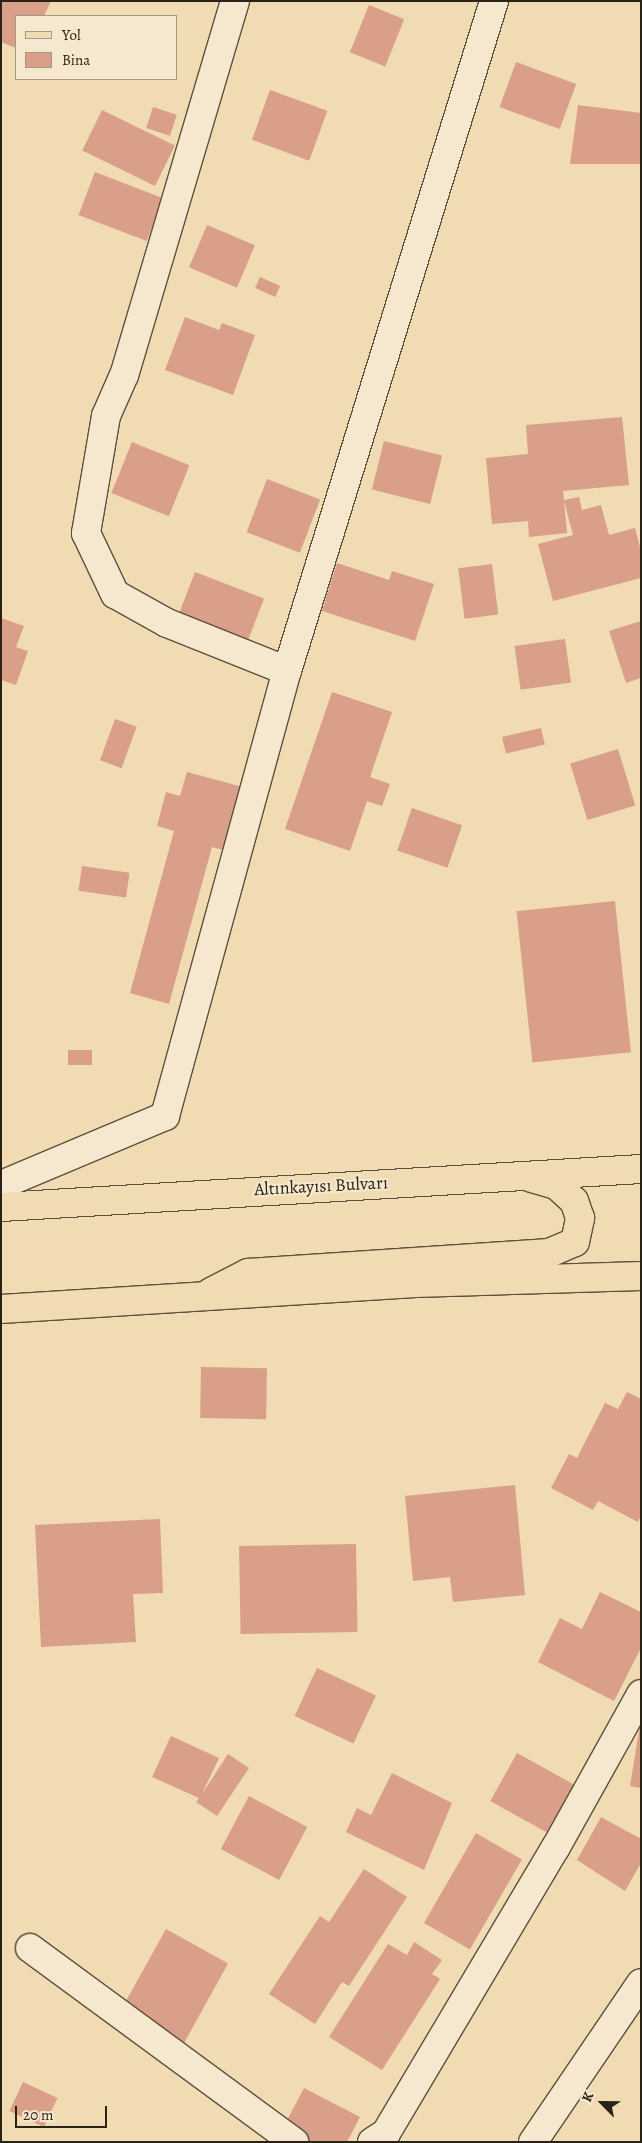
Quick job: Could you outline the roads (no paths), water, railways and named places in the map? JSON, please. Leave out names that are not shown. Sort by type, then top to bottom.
[{"type":"main road","name":"Altınkayısı Bulvarı","points":[[1,1206],[641,1169]]},
{"type":"main road","points":[[200,1298],[248,1272],[549,1252],[575,1242],[580,1218],[574,1201],[556,1185],[522,1175]]},
{"type":"main road","points":[[1,1309],[415,1283],[641,1276]]},
{"type":"street","points":[[235,1],[124,375],[106,416],[86,533],[115,594],[167,623],[287,671]]},
{"type":"street","points":[[1,1185],[165,1116],[287,671],[494,1]]},
{"type":"street","points":[[372,2142],[386,2133],[556,1847],[641,1694]]},
{"type":"street","points":[[30,1948],[172,2056],[294,2142]]},
{"type":"street","points":[[533,2142],[641,1983]]}]
